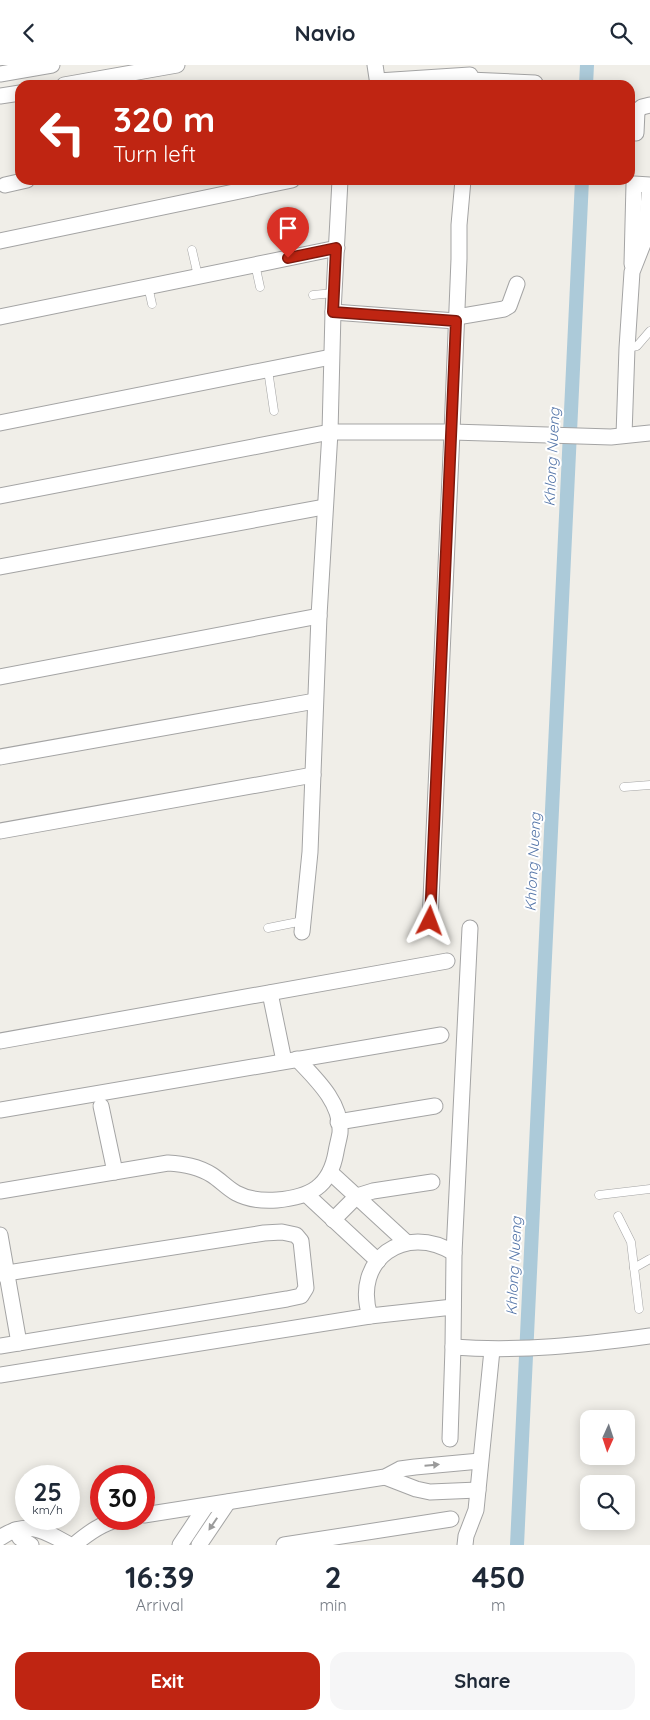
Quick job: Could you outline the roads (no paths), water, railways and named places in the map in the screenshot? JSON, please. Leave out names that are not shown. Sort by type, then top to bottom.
[{"type":"street","points":[[0,74],[52,65]]},
{"type":"street","points":[[92,80],[177,65]]},
{"type":"street","points":[[375,65],[378,80]]},
{"type":"street","points":[[417,80],[470,76],[507,80]]},
{"type":"street","points":[[0,96],[15,94]]},
{"type":"street","points":[[636,133],[637,111],[642,107],[650,105]]},
{"type":"street","points":[[2,186],[15,183]]},
{"type":"street","points":[[0,241],[268,185]]},
{"type":"street","points":[[303,927],[310,852],[315,701],[324,507],[330,433],[333,312],[340,185]]},
{"type":"street","points":[[430,921],[457,319],[459,225],[463,185]]},
{"type":"street","points":[[617,436],[627,348],[632,273],[645,239],[650,185]]},
{"type":"street","points":[[0,317],[336,248]]},
{"type":"street","points":[[333,312],[457,319],[504,309],[509,306],[517,284]]},
{"type":"street","points":[[0,423],[332,357]]},
{"type":"street","points":[[0,496],[330,433],[452,432],[617,436],[650,433]]},
{"type":"street","points":[[0,567],[324,507]]},
{"type":"street","points":[[0,677],[319,616]]},
{"type":"street","points":[[0,757],[315,701]]},
{"type":"street","points":[[0,831],[313,775]]},
{"type":"street","points":[[450,1439],[454,1253],[470,928]]},
{"type":"street","points":[[0,1041],[447,961]]},
{"type":"street","points":[[0,1191],[168,1163],[187,1164],[210,1174],[237,1193],[262,1201],[293,1199],[307,1195],[322,1184],[330,1172],[335,1159],[340,1132],[336,1110],[326,1092],[291,1060],[270,993]]},
{"type":"street","points":[[0,1110],[441,1035]]},
{"type":"street","points":[[338,1122],[435,1105]]},
{"type":"street","points":[[101,1106],[115,1172]]},
{"type":"street","points":[[330,1172],[406,1242]]},
{"type":"street","points":[[334,1219],[357,1196],[373,1191],[432,1182]]},
{"type":"street","points":[[307,1195],[378,1261]]},
{"type":"street","points":[[0,1346],[287,1299],[301,1296],[306,1288],[301,1241],[296,1235],[282,1232],[264,1233],[3,1274]]},
{"type":"street","points":[[0,1235],[3,1274],[19,1343]]},
{"type":"street","points":[[370,1316],[366,1306],[365,1291],[369,1275],[378,1261],[389,1250],[406,1242],[422,1241],[442,1245],[454,1253]]},
{"type":"street","points":[[0,1375],[370,1316],[453,1307]]},
{"type":"street","points":[[453,1347],[498,1349],[575,1346],[650,1336]]},
{"type":"street","points":[[465,1545],[476,1510],[480,1461],[498,1349]]},
{"type":"street","points":[[155,1513],[356,1480],[385,1477],[400,1469],[480,1461]]},
{"type":"street","points":[[385,1477],[416,1489],[430,1492],[478,1490]]},
{"type":"street","points":[[199,1545],[228,1502]]},
{"type":"street","points":[[180,1545],[206,1506]]},
{"type":"street","points":[[284,1545],[451,1519]]},
{"type":"street","points":[[0,1538],[15,1530],[20,1538],[31,1545]]},
{"type":"street","points":[[42,1530],[72,1545],[95,1530]]},
{"type":"lane","points":[[192,250],[198,276]]},
{"type":"lane","points":[[255,265],[260,287]]},
{"type":"lane","points":[[148,287],[152,304]]},
{"type":"lane","points":[[313,295],[334,293]]},
{"type":"lane","points":[[627,348],[637,346],[650,331]]},
{"type":"lane","points":[[268,369],[274,411]]},
{"type":"lane","points":[[624,787],[650,785]]},
{"type":"lane","points":[[268,928],[303,927]]},
{"type":"lane","points":[[599,1195],[650,1189]]},
{"type":"lane","points":[[618,1217],[631,1242],[639,1309]]},
{"type":"lane","points":[[634,1268],[650,1259]]},
{"type":"waterway","name":"Khlong Nueng","points":[[586,80],[587,65]]},
{"type":"waterway","name":"Khlong Nueng","points":[[517,1545],[582,185]]}]
